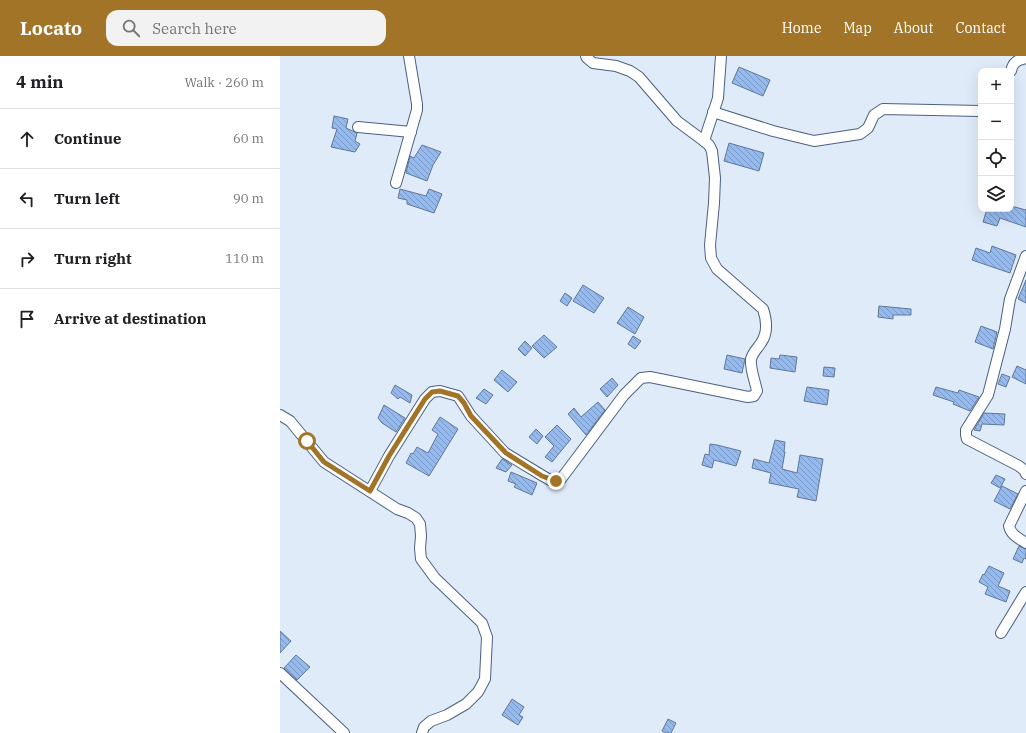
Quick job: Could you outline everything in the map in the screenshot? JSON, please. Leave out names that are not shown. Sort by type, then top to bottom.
[{"type":"street","points":[[396,183],[417,110],[409,56]]},
{"type":"street","points":[[370,491],[389,456],[425,399],[432,392],[440,391],[458,396],[464,403],[471,416],[506,453],[542,476],[556,481],[561,479],[624,395],[641,378],[650,377],[748,398],[754,396],[757,391],[751,360],[754,350],[761,343],[766,330],[766,318],[763,309],[717,269],[711,258],[710,245],[715,178],[712,151],[709,145],[677,121],[640,77],[630,71],[616,66],[593,63],[586,56]]},
{"type":"street","points":[[704,141],[718,98],[721,56]]},
{"type":"street","points":[[1012,68],[1012,65],[1016,61],[1026,58]]},
{"type":"street","points":[[713,112],[773,131],[814,141],[860,134],[868,128],[874,115],[883,109],[978,111]]},
{"type":"street","points":[[358,127],[410,132]]},
{"type":"street","points":[[1026,256],[1010,299],[1005,329],[988,395],[980,410],[966,430],[967,439],[1019,466],[1025,471],[1026,474]]},
{"type":"street","points":[[280,415],[290,422],[324,462],[397,509],[416,518],[420,524],[421,559],[435,578],[482,623],[487,636],[485,679],[478,692],[466,704],[447,715],[431,721],[424,727],[422,733]]},
{"type":"street","points":[[1026,491],[1009,526],[1013,534],[1026,543]]},
{"type":"street","points":[[1001,634],[1026,592]]},
{"type":"street","points":[[280,673],[344,733]]},
{"type":"building","points":[[739,67],[770,80],[763,96],[732,83]]},
{"type":"building","points":[[334,116],[348,119],[346,128],[357,133],[355,141],[360,144],[355,152],[331,147],[337,129],[332,128]]},
{"type":"building","points":[[729,143],[764,153],[759,171],[724,161]]},
{"type":"building","points":[[422,145],[441,152],[433,165],[427,181],[406,173],[410,156],[414,158]]},
{"type":"building","points":[[400,189],[426,196],[429,189],[442,194],[434,213],[407,204],[407,200],[398,198]]},
{"type":"building","points":[[1014,207],[1026,210],[1026,227],[1000,218],[997,226],[983,222],[986,212],[1014,212]]},
{"type":"building","points":[[992,246],[1016,255],[1010,273],[972,260],[976,248],[990,253]]},
{"type":"building","points":[[1026,280],[1026,303],[1018,299]]},
{"type":"building","points":[[583,285],[604,298],[594,313],[573,301]]},
{"type":"building","points":[[565,293],[572,298],[567,306],[560,301]]},
{"type":"building","points":[[879,306],[911,309],[911,315],[893,315],[893,319],[878,317]]},
{"type":"building","points":[[628,307],[644,317],[635,334],[617,323]]},
{"type":"building","points":[[981,326],[997,332],[993,349],[975,342]]},
{"type":"building","points":[[544,335],[557,347],[544,358],[532,346]]},
{"type":"building","points":[[633,336],[641,341],[635,349],[628,344]]},
{"type":"building","points":[[525,341],[532,348],[525,356],[518,349]]},
{"type":"building","points":[[727,355],[745,359],[742,373],[724,369]]},
{"type":"building","points":[[780,355],[797,357],[795,372],[770,368],[771,358],[779,359]]},
{"type":"building","points":[[1017,366],[1026,370],[1026,384],[1012,377]]},
{"type":"building","points":[[824,367],[835,368],[834,377],[823,376]]},
{"type":"building","points":[[502,370],[517,382],[508,392],[494,380]]},
{"type":"building","points":[[1002,374],[1010,377],[1006,387],[998,384]]},
{"type":"building","points":[[612,378],[618,385],[607,397],[600,389]]},
{"type":"building","points":[[395,385],[412,395],[410,403],[400,397],[398,399],[391,393]]},
{"type":"building","points":[[807,387],[829,390],[827,405],[804,401]]},
{"type":"building","points":[[936,387],[958,393],[959,390],[979,397],[970,411],[953,404],[954,402],[933,395]]},
{"type":"building","points":[[484,389],[493,395],[486,404],[476,398]]},
{"type":"building","points":[[598,402],[605,410],[586,435],[568,414],[574,408],[581,417]]},
{"type":"building","points":[[384,405],[405,418],[396,432],[382,423],[378,418]]},
{"type":"building","points":[[984,413],[1005,414],[1004,425],[982,424],[980,431],[974,430]]},
{"type":"building","points":[[440,417],[458,429],[429,476],[406,463],[411,453],[413,454],[417,447],[428,453],[438,434],[432,430]]},
{"type":"building","points":[[557,425],[571,439],[552,462],[545,457],[554,446],[545,437]]},
{"type":"building","points":[[536,429],[543,436],[537,444],[529,437]]},
{"type":"building","points":[[775,440],[785,442],[782,469],[797,473],[800,455],[823,459],[816,501],[797,497],[799,489],[769,483],[771,473],[752,468],[754,459],[769,463]]},
{"type":"building","points":[[710,444],[741,451],[736,466],[714,460],[712,468],[702,465],[705,454],[709,455]]},
{"type":"building","points":[[502,459],[512,465],[506,472],[496,468]]},
{"type":"building","points":[[511,472],[537,483],[532,495],[514,487],[516,484],[508,481]]},
{"type":"building","points":[[996,475],[1005,479],[1000,488],[991,483]]},
{"type":"building","points":[[1002,486],[1018,494],[1010,509],[994,501]]},
{"type":"building","points":[[1019,546],[1026,549],[1026,559],[1024,558],[1022,563],[1013,559]]},
{"type":"building","points":[[989,566],[1004,573],[998,586],[1010,591],[1006,602],[985,594],[988,587],[979,582]]},
{"type":"building","points":[[280,631],[291,641],[280,653]]},
{"type":"building","points":[[296,655],[310,667],[297,680],[284,668]]},
{"type":"building","points":[[512,699],[524,707],[519,715],[523,717],[518,725],[502,715]]},
{"type":"building","points":[[668,719],[676,723],[671,733],[662,731]]},
{"type":"route","points":[[307,441],[324,462],[370,491],[389,456],[425,399],[432,392],[440,391],[458,396],[479,426],[506,453],[524,463],[542,476],[556,481]]}]
